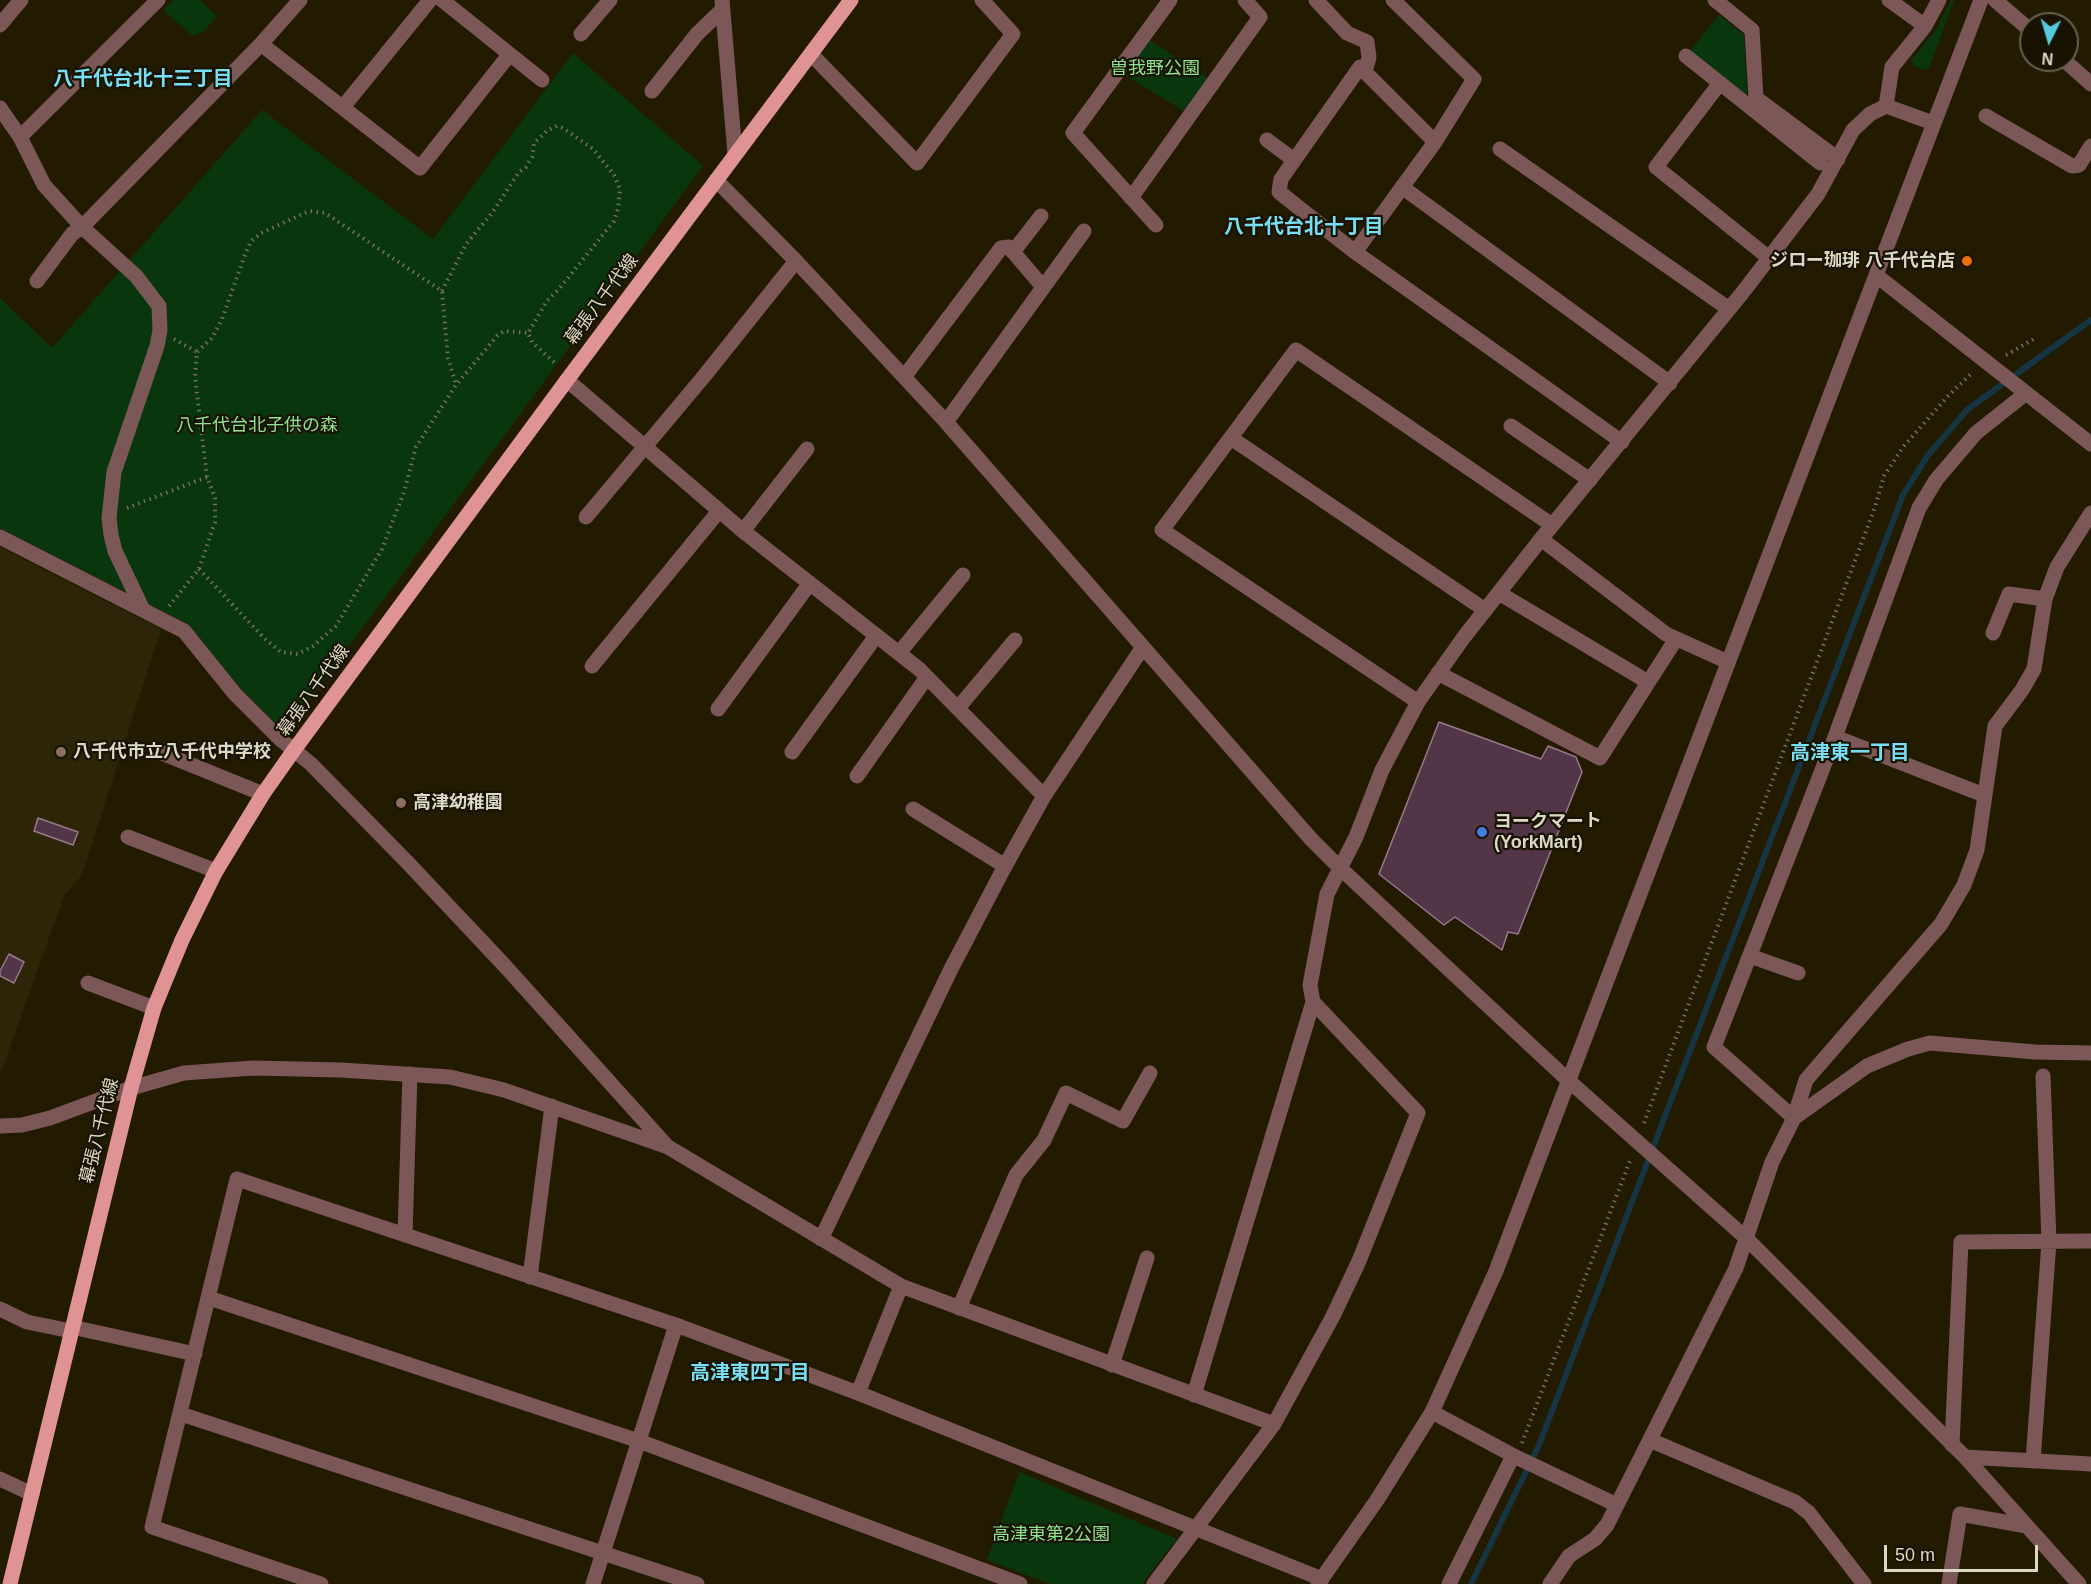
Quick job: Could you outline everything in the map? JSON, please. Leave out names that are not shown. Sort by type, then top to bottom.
[{"type":"main road","name":"幕張八千代線","points":[[10,1584],[131,1088],[154,1008],[182,940],[216,871],[263,794],[563,374],[716,180],[851,0]]},
{"type":"street","points":[[0,24],[21,0]]},
{"type":"street","points":[[20,137],[158,0]]},
{"type":"street","points":[[37,281],[72,234],[82,227],[261,44],[286,6],[300,0]]},
{"type":"street","points":[[343,107],[430,0]]},
{"type":"street","points":[[442,0],[542,80]]},
{"type":"street","points":[[581,34],[608,0]]},
{"type":"street","points":[[810,54],[917,163],[1013,34],[982,0]]},
{"type":"street","points":[[1156,225],[1073,133],[1170,0]]},
{"type":"street","points":[[1131,198],[1260,17],[1245,0]]},
{"type":"street","points":[[1316,0],[1347,33],[1367,42],[1369,57],[1365,72]]},
{"type":"street","points":[[1354,252],[1435,142],[1474,79],[1393,0]]},
{"type":"street","points":[[1715,0],[1752,30],[1756,98],[1838,159]]},
{"type":"street","points":[[1889,0],[1925,26]]},
{"type":"street","points":[[1886,106],[1892,67],[1925,26],[1940,0]]},
{"type":"street","points":[[321,1584],[277,1577],[152,1527],[237,1179],[676,1325],[858,1393],[1320,1582],[1377,1500],[1432,1412],[1496,1271],[1981,0]]},
{"type":"street","points":[[1995,0],[2019,21]]},
{"type":"street","points":[[652,91],[722,5]]},
{"type":"street","points":[[722,5],[735,154]]},
{"type":"street","points":[[261,44],[420,168],[509,55]]},
{"type":"street","points":[[1686,56],[1821,163]]},
{"type":"street","points":[[1435,142],[1360,67],[1281,179],[1279,192],[1354,252],[1622,442]]},
{"type":"street","points":[[2078,72],[2091,84]]},
{"type":"street","points":[[1720,83],[1656,167],[1769,258]]},
{"type":"street","points":[[1194,1395],[1313,1002],[1310,985],[1327,894],[1356,837],[1382,770],[1418,702],[1485,610],[1552,525],[1670,383],[1818,195],[1853,130],[1870,114],[1886,106],[1933,123]]},
{"type":"street","points":[[0,108],[20,137],[44,185],[82,227],[136,276],[156,299],[159,306],[160,330],[157,346],[114,472],[110,514],[111,535],[115,551],[143,610]]},
{"type":"street","points":[[1986,116],[2072,166],[2079,165],[2091,146]]},
{"type":"street","points":[[1267,140],[1294,160]]},
{"type":"street","points":[[1500,149],[1729,309]]},
{"type":"street","points":[[716,180],[796,261],[946,422],[1311,839],[1569,1081],[1746,1238],[1965,1457],[2079,1584]]},
{"type":"street","points":[[1402,187],[1670,383]]},
{"type":"street","points":[[1013,252],[1041,216]]},
{"type":"street","points":[[946,422],[1084,231]]},
{"type":"street","points":[[904,377],[1001,248],[1009,247],[1043,287]]},
{"type":"street","points":[[586,517],[796,261]]},
{"type":"street","points":[[1876,276],[1996,365],[2022,391],[2091,444]]},
{"type":"street","points":[[1418,702],[1162,530],[1296,350],[1552,525]]},
{"type":"street","points":[[563,374],[743,531],[927,677],[1044,796]]},
{"type":"street","points":[[1794,1118],[1714,1047],[1834,737],[1919,508],[1936,480],[1976,433],[2022,391]]},
{"type":"street","points":[[1511,426],[1590,480]]},
{"type":"street","points":[[1231,438],[1485,610]]},
{"type":"street","points":[[743,531],[807,448]]},
{"type":"street","points":[[592,666],[719,511]]},
{"type":"street","points":[[1550,1584],[1569,1556],[1594,1539],[1607,1526],[1736,1268],[1772,1162],[1794,1118],[1806,1080],[1941,924],[1954,905],[1977,850],[1995,726],[2022,690],[2034,669],[2044,599],[2057,567],[2091,513]]},
{"type":"street","points":[[0,537],[184,631],[235,694],[280,739],[311,764],[416,871],[668,1148]]},
{"type":"street","points":[[1541,539],[1666,634],[1728,662]]},
{"type":"street","points":[[899,653],[963,575]]},
{"type":"street","points":[[718,710],[810,584]]},
{"type":"street","points":[[1499,593],[1648,682]]},
{"type":"street","points":[[1993,633],[2009,594],[2044,599]]},
{"type":"street","points":[[792,753],[876,636]]},
{"type":"street","points":[[1438,673],[1600,758],[1676,639]]},
{"type":"street","points":[[958,708],[1015,640]]},
{"type":"street","points":[[821,1239],[951,969],[1005,867],[1044,796],[1143,647]]},
{"type":"street","points":[[857,776],[927,677]]},
{"type":"street","points":[[1834,737],[1984,795]]},
{"type":"street","points":[[162,753],[263,794]]},
{"type":"street","points":[[913,809],[1005,867]]},
{"type":"street","points":[[128,837],[216,871]]},
{"type":"street","points":[[1750,956],[1798,974]]},
{"type":"street","points":[[88,983],[154,1008]]},
{"type":"street","points":[[1154,1584],[1197,1530],[1274,1424],[1333,1316],[1359,1261],[1418,1113],[1313,1002]]},
{"type":"street","points":[[1794,1118],[1867,1066],[1908,1049],[1930,1043],[2035,1052],[2091,1053]]},
{"type":"street","points":[[0,1126],[22,1125],[50,1118],[131,1088],[184,1073],[253,1068],[341,1070],[450,1077],[504,1090],[668,1148],[901,1286],[1274,1424]]},
{"type":"street","points":[[959,1308],[1016,1175],[1044,1140],[1066,1093],[1123,1121],[1150,1072]]},
{"type":"street","points":[[405,1235],[410,1074]]},
{"type":"street","points":[[2033,1461],[2049,1242],[2043,1076]]},
{"type":"street","points":[[530,1277],[552,1106]]},
{"type":"street","points":[[1952,1445],[1961,1242],[2091,1241]]},
{"type":"street","points":[[1112,1365],[1147,1258]]},
{"type":"street","points":[[858,1393],[901,1286]]},
{"type":"street","points":[[209,1298],[639,1442],[1020,1584]]},
{"type":"street","points":[[0,1309],[27,1322],[195,1354]]},
{"type":"street","points":[[593,1584],[676,1325]]},
{"type":"street","points":[[1432,1412],[1516,1457],[1617,1505]]},
{"type":"street","points":[[181,1414],[697,1584]]},
{"type":"street","points":[[1650,1440],[1795,1502],[1809,1513],[1864,1584]]},
{"type":"street","points":[[1449,1584],[1516,1457]]},
{"type":"street","points":[[1965,1457],[2091,1464]]},
{"type":"street","points":[[0,1479],[32,1494]]},
{"type":"street","points":[[1949,1584],[1960,1514],[2026,1526]]},
{"type":"path","points":[[456,385],[448,358],[442,291],[466,244],[492,213],[519,172],[526,167],[532,157],[534,143],[548,130],[557,126],[593,149],[614,175],[620,189],[618,209],[614,221],[559,290],[547,301],[528,333]]},
{"type":"path","points":[[159,618],[199,569],[215,522],[215,498],[207,477],[195,377],[197,352],[212,338],[222,319],[251,242],[261,233],[309,211],[326,213],[442,291]]},
{"type":"path","points":[[160,330],[197,352]]},
{"type":"path","points":[[199,569],[265,639],[281,652],[298,654],[313,646],[336,626],[382,549],[404,492],[416,447],[456,385],[497,336],[504,331],[528,333]]},
{"type":"path","points":[[528,333],[532,342],[563,374]]},
{"type":"path","points":[[1996,365],[2034,339]]},
{"type":"path","points":[[1644,1123],[1875,507],[1884,476],[1903,447],[1948,396],[1980,366]]},
{"type":"path","points":[[110,514],[207,477]]},
{"type":"path","points":[[1516,1457],[1631,1158]]},
{"type":"shaded area","name":"八千代市立八千代中学校","points":[[0,547],[161,629],[82,875],[64,896],[0,1075]]},
{"type":"green space","points":[[174,0],[200,0],[217,16],[205,30],[193,36],[163,10]]},
{"type":"green space","points":[[1951,0],[1954,0],[1929,68],[1924,70],[1914,66],[1911,60],[1936,30]]},
{"type":"green space","points":[[1719,15],[1744,35],[1748,105],[1686,56]]},
{"type":"green space","name":"曽我野公園","points":[[1148,39],[1208,78],[1186,112],[1126,76]]},
{"type":"green space","name":"八千代台北子供の森","points":[[573,53],[703,166],[285,733],[242,690],[188,624],[0,528],[0,298],[52,348],[262,110],[433,239]]},
{"type":"green space","name":"高津東第2公園","points":[[1019,1472],[1177,1539],[1142,1584],[1050,1584],[987,1560]]},
{"type":"building","points":[[1439,722],[1541,759],[1548,746],[1576,757],[1582,772],[1518,934],[1508,932],[1502,950],[1455,917],[1444,925],[1379,874]]},
{"type":"building","points":[[38,818],[78,832],[73,845],[34,831]]},
{"type":"building","points":[[9,954],[24,962],[14,983],[0,976],[0,971]]},
{"type":"waterway","points":[[1471,1584],[1539,1445],[1903,495],[1928,455],[1968,409],[2091,320]]},
{"type":"place","name":"ジロー珈琲 八千代台店","points":[[1967,261]]},
{"type":"place","name":"八千代市立八千代中学校","points":[[61,752]]},
{"type":"place","name":"高津幼稚園","points":[[401,803]]},
{"type":"place","name":"ヨークマート (YorkMart)","points":[[1482,832]]},
{"type":"district","name":"八千代台北十三丁目","points":[[143,79]]},
{"type":"district","name":"八千代台北十丁目","points":[[1304,227]]},
{"type":"district","name":"高津東一丁目","points":[[1850,753]]},
{"type":"district","name":"高津東四丁目","points":[[750,1373]]}]
